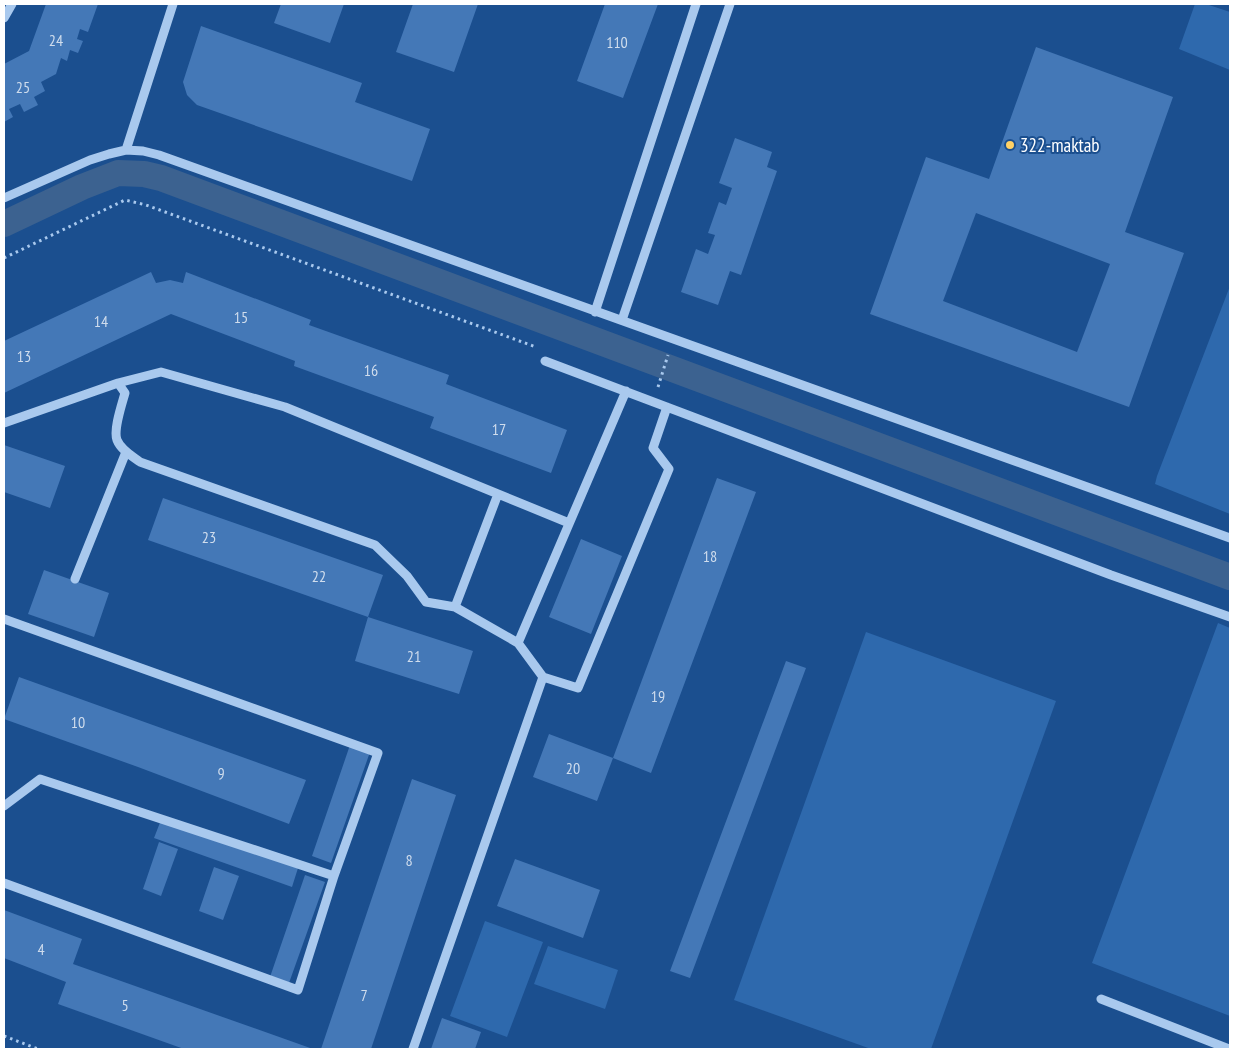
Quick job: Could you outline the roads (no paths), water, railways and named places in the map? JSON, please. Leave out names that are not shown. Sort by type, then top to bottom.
[{"type":"street","points":[[4,18],[12,4]]},
{"type":"street","points":[[126,150],[174,4]]},
{"type":"street","points":[[595,312],[696,4]]},
{"type":"street","points":[[622,320],[730,4]]},
{"type":"street","points":[[4,198],[90,160],[126,150],[143,151],[159,155],[1230,538]]},
{"type":"street","points":[[545,361],[1111,575],[1230,617]]},
{"type":"street","points":[[4,423],[118,383],[161,372],[284,407],[569,523]]},
{"type":"street","points":[[118,383],[125,393],[117,425],[117,439],[126,452],[140,462],[375,545],[407,576],[426,602],[456,607],[518,643],[543,677],[578,688],[669,469],[653,448],[668,407]]},
{"type":"street","points":[[518,643],[626,391]]},
{"type":"street","points":[[76,579],[126,452]]},
{"type":"street","points":[[456,607],[498,494]]},
{"type":"street","points":[[4,619],[378,754],[334,876],[298,990],[4,883]]},
{"type":"street","points":[[413,1049],[543,677]]},
{"type":"street","points":[[4,806],[40,779],[334,876]]},
{"type":"street","points":[[1101,999],[1229,1049]]},
{"type":"waterway","points":[[4,224],[82,187],[118,173],[144,174],[161,178],[1230,577]]},
{"type":"place","name":"322-maktab","points":[[1010,145]]}]
